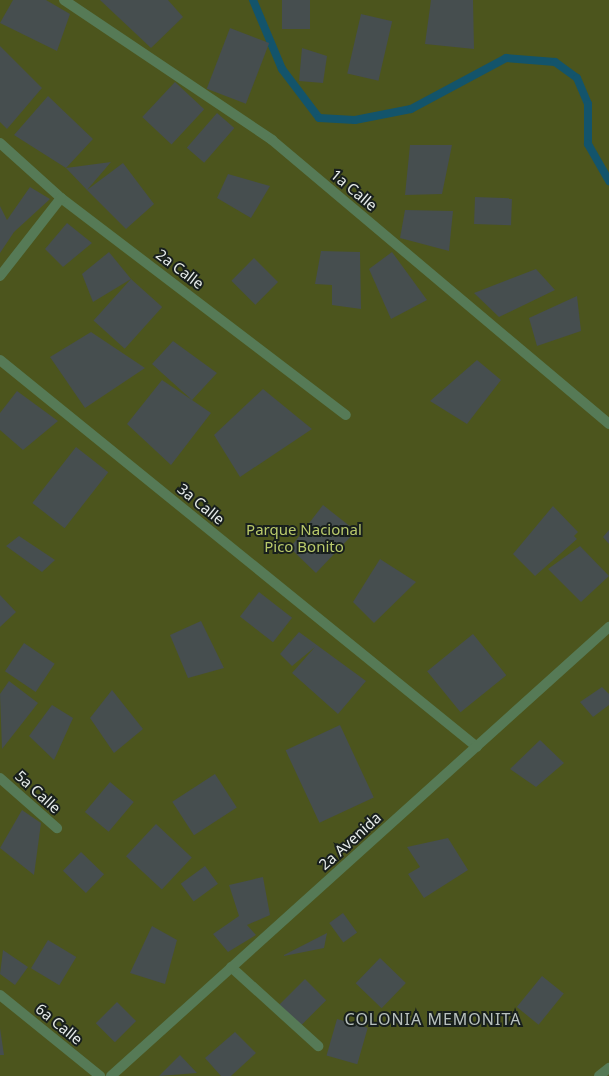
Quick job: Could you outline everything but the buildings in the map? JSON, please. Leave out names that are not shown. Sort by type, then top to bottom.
[{"type":"street","name":"1a Calle","points":[[64,0],[272,140],[609,424]]},
{"type":"street","name":"2a Calle","points":[[0,143],[61,198],[346,415]]},
{"type":"street","points":[[0,276],[61,198]]},
{"type":"street","name":"3a Calle","points":[[0,360],[477,747]]},
{"type":"street","name":"2a Avenida","points":[[111,1076],[609,627]]},
{"type":"street","name":"5a Calle","points":[[0,778],[57,828]]},
{"type":"street","points":[[231,967],[318,1046]]},
{"type":"street","name":"6a Calle","points":[[0,995],[100,1076]]},
{"type":"street","points":[[599,1076],[609,1068]]},
{"type":"green space","name":"Parque Nacional Pico Bonito","points":[[0,0],[609,0],[609,1076],[0,1076]]},
{"type":"waterway","points":[[253,0],[282,69],[319,118],[355,120],[411,109],[506,58],[555,62],[577,78],[588,104],[588,144],[609,181]]},
{"type":"district","name":"COLONIA MEMONITA","points":[[433,1019]]}]
